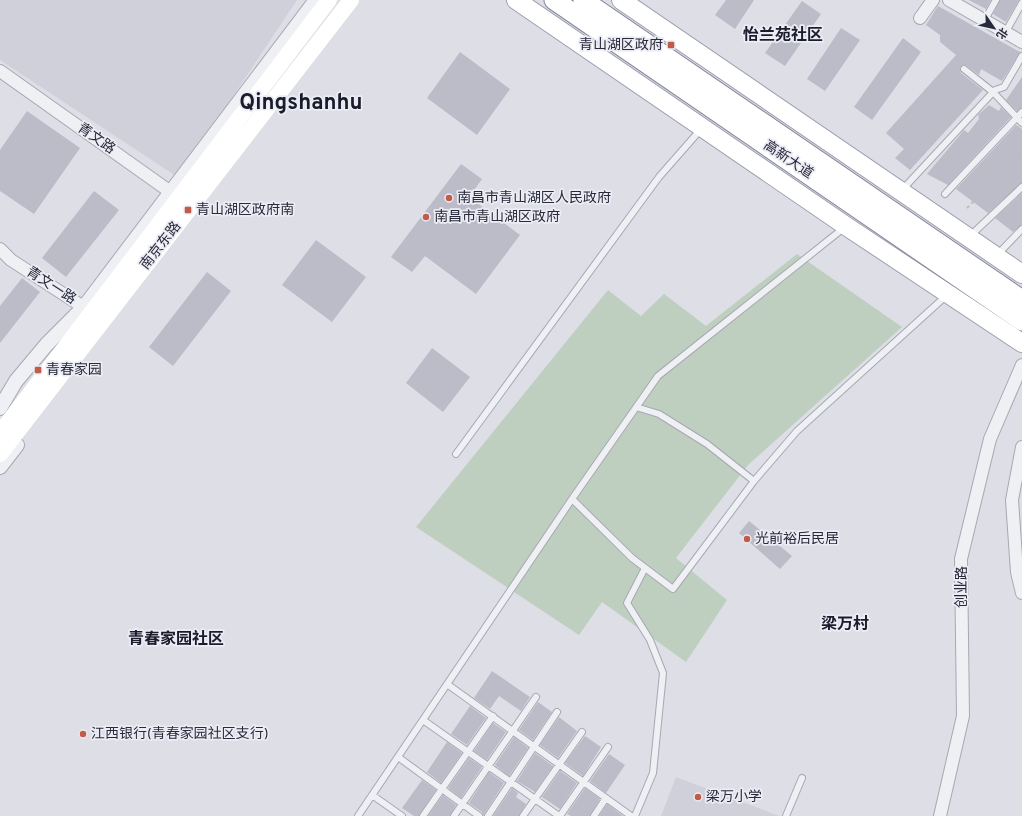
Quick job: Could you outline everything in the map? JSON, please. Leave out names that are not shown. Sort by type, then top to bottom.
[{"type":"highway","name":"高新大道","points":[[554,0],[1022,320]]},
{"type":"highway","name":"高新大道","points":[[583,0],[1022,300]]},
{"type":"main road","name":"南京东路","points":[[0,433],[181,199],[329,0]]},
{"type":"main road","name":"南京东路","points":[[181,199],[285,87],[351,0]]},
{"type":"main road","points":[[516,0],[846,226],[1022,344]]},
{"type":"main road","points":[[621,0],[1022,274]]},
{"type":"main road","name":"南京东路","points":[[0,454],[93,314]]},
{"type":"street","points":[[0,408],[16,381],[47,344],[93,314],[181,199],[316,0]]},
{"type":"street","points":[[920,18],[933,0]]},
{"type":"street","points":[[949,0],[965,4],[984,21],[1022,42]]},
{"type":"street","name":"青文路","points":[[0,71],[181,199]]},
{"type":"street","points":[[0,467],[275,112],[285,87]]},
{"type":"street","name":"青文一路","points":[[0,249],[11,260],[93,314]]},
{"type":"street","name":"创业路","points":[[940,816],[963,716],[962,559],[990,439],[1022,365]]},
{"type":"street","points":[[1022,447],[1012,500],[1017,572],[1022,593]]},
{"type":"lane","points":[[984,21],[996,0]]},
{"type":"lane","points":[[1005,32],[1022,3]]},
{"type":"lane","points":[[900,191],[993,92],[1004,87],[1022,56]]},
{"type":"lane","points":[[964,69],[993,92],[1022,123]]},
{"type":"lane","points":[[945,194],[1022,112]]},
{"type":"lane","points":[[456,454],[659,178],[703,127]]},
{"type":"lane","points":[[968,237],[1022,187]]},
{"type":"lane","points":[[358,816],[572,499],[658,376],[846,226]]},
{"type":"lane","points":[[996,256],[1022,229]]},
{"type":"lane","points":[[572,499],[632,558],[673,589],[754,481],[797,431],[948,294]]},
{"type":"lane","points":[[636,407],[659,414],[706,444],[754,481]]},
{"type":"lane","points":[[635,816],[653,773],[663,673],[650,640],[627,603],[645,568]]},
{"type":"lane","points":[[447,684],[631,816]]},
{"type":"lane","points":[[454,816],[536,697]]},
{"type":"lane","points":[[488,816],[557,712]]},
{"type":"lane","points":[[423,816],[493,716]]},
{"type":"lane","points":[[423,720],[559,816],[608,747]]},
{"type":"lane","points":[[523,816],[582,732]]},
{"type":"lane","points":[[398,757],[479,816]]},
{"type":"lane","points":[[786,816],[802,778]]},
{"type":"lane","points":[[372,796],[402,816]]},
{"type":"lane","points":[[594,816],[606,798]]},
{"type":"path","points":[[967,208],[1022,154]]},
{"type":"shaded area","points":[[0,0],[297,0],[179,178],[0,60]]},
{"type":"shaded area","name":"梁万小学","points":[[676,777],[779,816],[661,816]]},
{"type":"green space","points":[[797,254],[902,327],[748,465],[676,558],[727,600],[686,662],[602,602],[579,635],[416,527],[608,290],[641,316],[664,294],[706,326]]},
{"type":"building","points":[[726,0],[754,0],[735,29],[715,15]]},
{"type":"building","points":[[969,0],[991,0],[986,9]]},
{"type":"building","points":[[1000,0],[1019,0],[1006,22],[993,14]]},
{"type":"building","points":[[802,1],[821,14],[785,66],[765,53]]},
{"type":"building","points":[[938,6],[1020,52],[1002,81],[981,69],[979,75],[966,65],[961,66],[961,73],[983,90],[910,170],[895,158],[904,149],[886,133],[956,55],[940,42],[940,35],[926,25]]},
{"type":"building","points":[[841,28],[860,40],[825,91],[807,79]]},
{"type":"building","points":[[903,38],[921,52],[872,120],[854,107]]},
{"type":"building","points":[[460,52],[510,89],[477,135],[427,98]]},
{"type":"building","points":[[1022,77],[1022,108],[1017,111],[1006,100]]},
{"type":"building","points":[[989,105],[999,111],[1001,107],[1011,117],[948,185],[927,174],[964,130],[968,133],[979,119],[978,115]]},
{"type":"building","points":[[27,111],[80,148],[34,214],[0,191],[0,150]]},
{"type":"building","points":[[1016,125],[1022,129],[1022,183],[988,213],[956,189]]},
{"type":"building","points":[[461,164],[482,179],[469,197],[520,235],[476,294],[425,256],[412,272],[391,257]]},
{"type":"building","points":[[94,191],[119,210],[66,277],[42,258]]},
{"type":"building","points":[[1022,193],[1022,225],[1013,232],[995,218]]},
{"type":"building","points":[[316,240],[366,277],[332,322],[282,285]]},
{"type":"building","points":[[207,272],[231,291],[173,366],[149,347]]},
{"type":"building","points":[[22,278],[40,292],[0,343],[0,306]]},
{"type":"building","points":[[432,348],[470,377],[443,412],[406,383]]},
{"type":"building","points":[[749,521],[792,556],[780,569],[739,533]]},
{"type":"building","points":[[492,671],[530,697],[521,711],[499,696],[490,709],[474,698]]},
{"type":"building","points":[[538,702],[552,712],[533,740],[519,730]]},
{"type":"building","points":[[470,706],[486,718],[467,745],[451,734]]},
{"type":"building","points":[[559,717],[577,731],[558,758],[540,745]]},
{"type":"building","points":[[493,723],[506,732],[487,760],[474,751]]},
{"type":"building","points":[[585,736],[601,747],[583,776],[565,763]]},
{"type":"building","points":[[514,737],[528,748],[509,776],[495,765]]},
{"type":"building","points":[[447,742],[462,753],[441,783],[427,772]]},
{"type":"building","points":[[535,753],[553,766],[535,792],[517,781]]},
{"type":"building","points":[[609,754],[625,765],[606,793],[590,781]]},
{"type":"building","points":[[469,758],[482,767],[461,798],[448,788]]},
{"type":"building","points":[[560,771],[577,783],[560,809],[542,797]]},
{"type":"building","points":[[489,772],[504,783],[483,816],[482,812],[469,803]]},
{"type":"building","points":[[422,780],[436,790],[419,816],[414,816],[402,808]]},
{"type":"building","points":[[512,788],[518,793],[516,797],[526,804],[519,816],[493,816]]},
{"type":"building","points":[[585,788],[600,799],[590,816],[571,816],[567,814]]},
{"type":"building","points":[[443,795],[456,805],[450,816],[428,816]]},
{"type":"building","points":[[607,804],[623,816],[599,816]]},
{"type":"place","name":"青山湖区政府","points":[[671,45]]},
{"type":"place","name":"南昌市青山湖区人民政府","points":[[449,198]]},
{"type":"place","name":"青山湖区政府南","points":[[188,210]]},
{"type":"place","name":"南昌市青山湖区政府","points":[[426,217]]},
{"type":"place","name":"青春家园","points":[[38,370]]},
{"type":"place","name":"光前裕后民居","points":[[747,539]]},
{"type":"place","name":"江西银行(青春家园社区支行)","points":[[83,734]]},
{"type":"place","name":"梁万小学","points":[[698,797]]},
{"type":"district","name":"怡兰苑社区","points":[[783,36]]},
{"type":"district","name":"Qingshanhu","points":[[301,103]]},
{"type":"district","name":"梁万村","points":[[845,625]]},
{"type":"district","name":"青春家园社区","points":[[176,640]]}]
